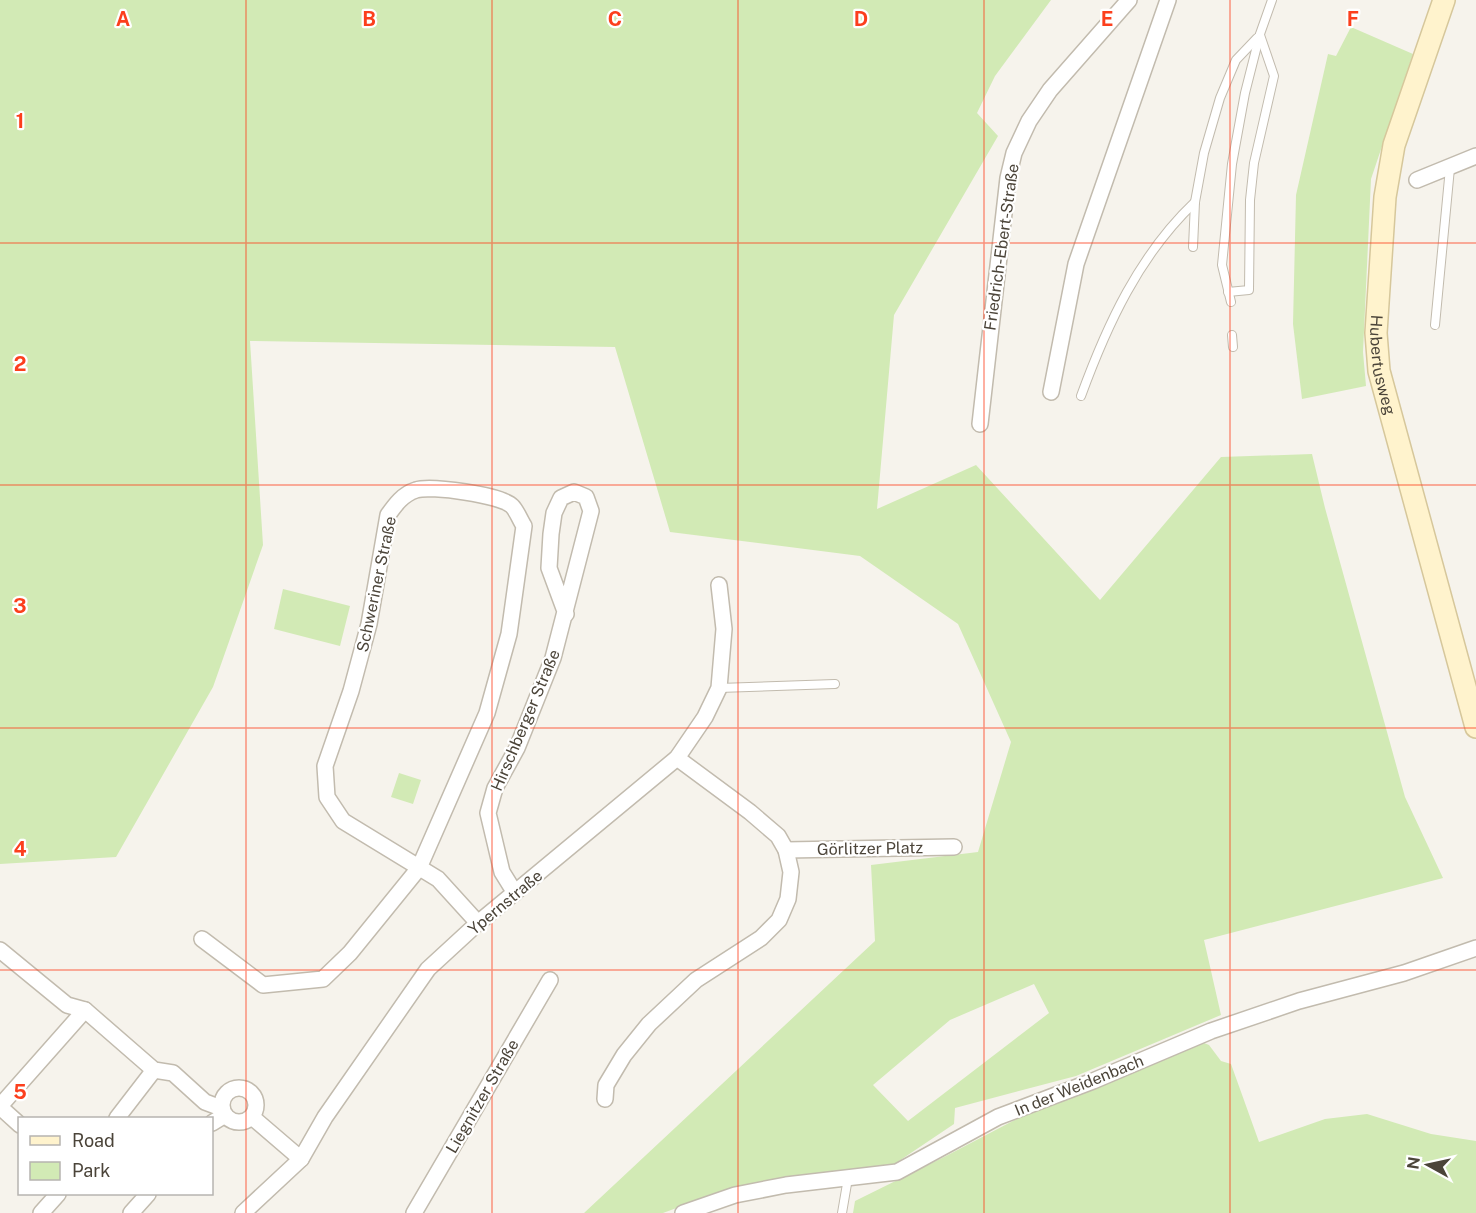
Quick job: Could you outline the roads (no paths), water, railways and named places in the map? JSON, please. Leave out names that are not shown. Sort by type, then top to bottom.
[{"type":"street","name":"Friedrich-Ebert-Straße","points":[[980,424],[1008,178],[1014,153],[1029,121],[1050,90],[1129,0]]},
{"type":"street","points":[[1051,392],[1076,264],[1168,0]]},
{"type":"street","name":"Hubertusweg","points":[[1444,0],[1394,146],[1385,197],[1376,333],[1381,379],[1476,727]]},
{"type":"street","points":[[1417,180],[1476,156]]},
{"type":"street","name":"Schweriner Straße","points":[[419,868],[487,713],[509,634],[524,526],[511,505],[484,495],[433,489],[416,490],[398,501],[388,515],[369,624],[351,691],[325,766],[327,797],[342,821],[419,868],[438,879],[478,923]]},
{"type":"street","name":"Hirschberger Straße","points":[[515,893],[502,872],[488,813],[495,788],[517,748],[553,658],[566,614],[591,511],[586,497],[574,492],[561,498],[554,513],[551,534],[549,568],[566,614]]},
{"type":"street","name":"Ypernstraße","points":[[243,1213],[301,1159],[325,1117],[428,969],[478,923],[677,758],[705,717],[719,688],[724,629],[719,585]]},
{"type":"street","points":[[605,1099],[606,1085],[624,1055],[649,1024],[696,980],[761,938],[779,920],[788,899],[791,872],[786,849],[778,836],[750,812],[677,758]]},
{"type":"street","name":"Görlitzer Platz","points":[[786,849],[954,848]]},
{"type":"street","points":[[202,939],[263,985],[324,980],[350,953],[419,868]]},
{"type":"street","name":"In der Weidenbach","points":[[683,1213],[735,1195],[786,1185],[897,1172],[998,1117],[1093,1081],[1211,1031],[1299,1001],[1404,973],[1476,948]]},
{"type":"street","points":[[0,950],[67,1005],[85,1010],[154,1070],[173,1073],[205,1102],[223,1111],[231,1122],[242,1123],[252,1117],[256,1109],[256,1100],[248,1090],[236,1088],[225,1094],[223,1111],[213,1122]]},
{"type":"street","name":"Liegnitzer Straße","points":[[414,1213],[550,980]]},
{"type":"street","points":[[18,1123],[0,1107],[85,1010]]},
{"type":"street","points":[[119,1117],[154,1070]]},
{"type":"street","points":[[252,1117],[301,1159]]},
{"type":"street","points":[[41,1213],[57,1195]]},
{"type":"street","points":[[131,1213],[147,1195]]},
{"type":"lane","points":[[1230,302],[1222,265],[1232,164],[1245,93],[1260,34],[1272,0]]},
{"type":"lane","points":[[1193,248],[1194,202],[1204,153],[1220,98],[1236,60],[1260,34]]},
{"type":"lane","points":[[1228,292],[1249,290],[1250,200],[1254,163],[1274,76],[1260,34]]},
{"type":"lane","points":[[1435,325],[1450,168]]},
{"type":"lane","points":[[1081,396],[1108,326],[1132,281],[1177,218],[1194,202]]},
{"type":"lane","points":[[1233,335],[1233,347]]},
{"type":"lane","points":[[719,688],[835,684]]},
{"type":"lane","points":[[842,1213],[848,1178]]}]
